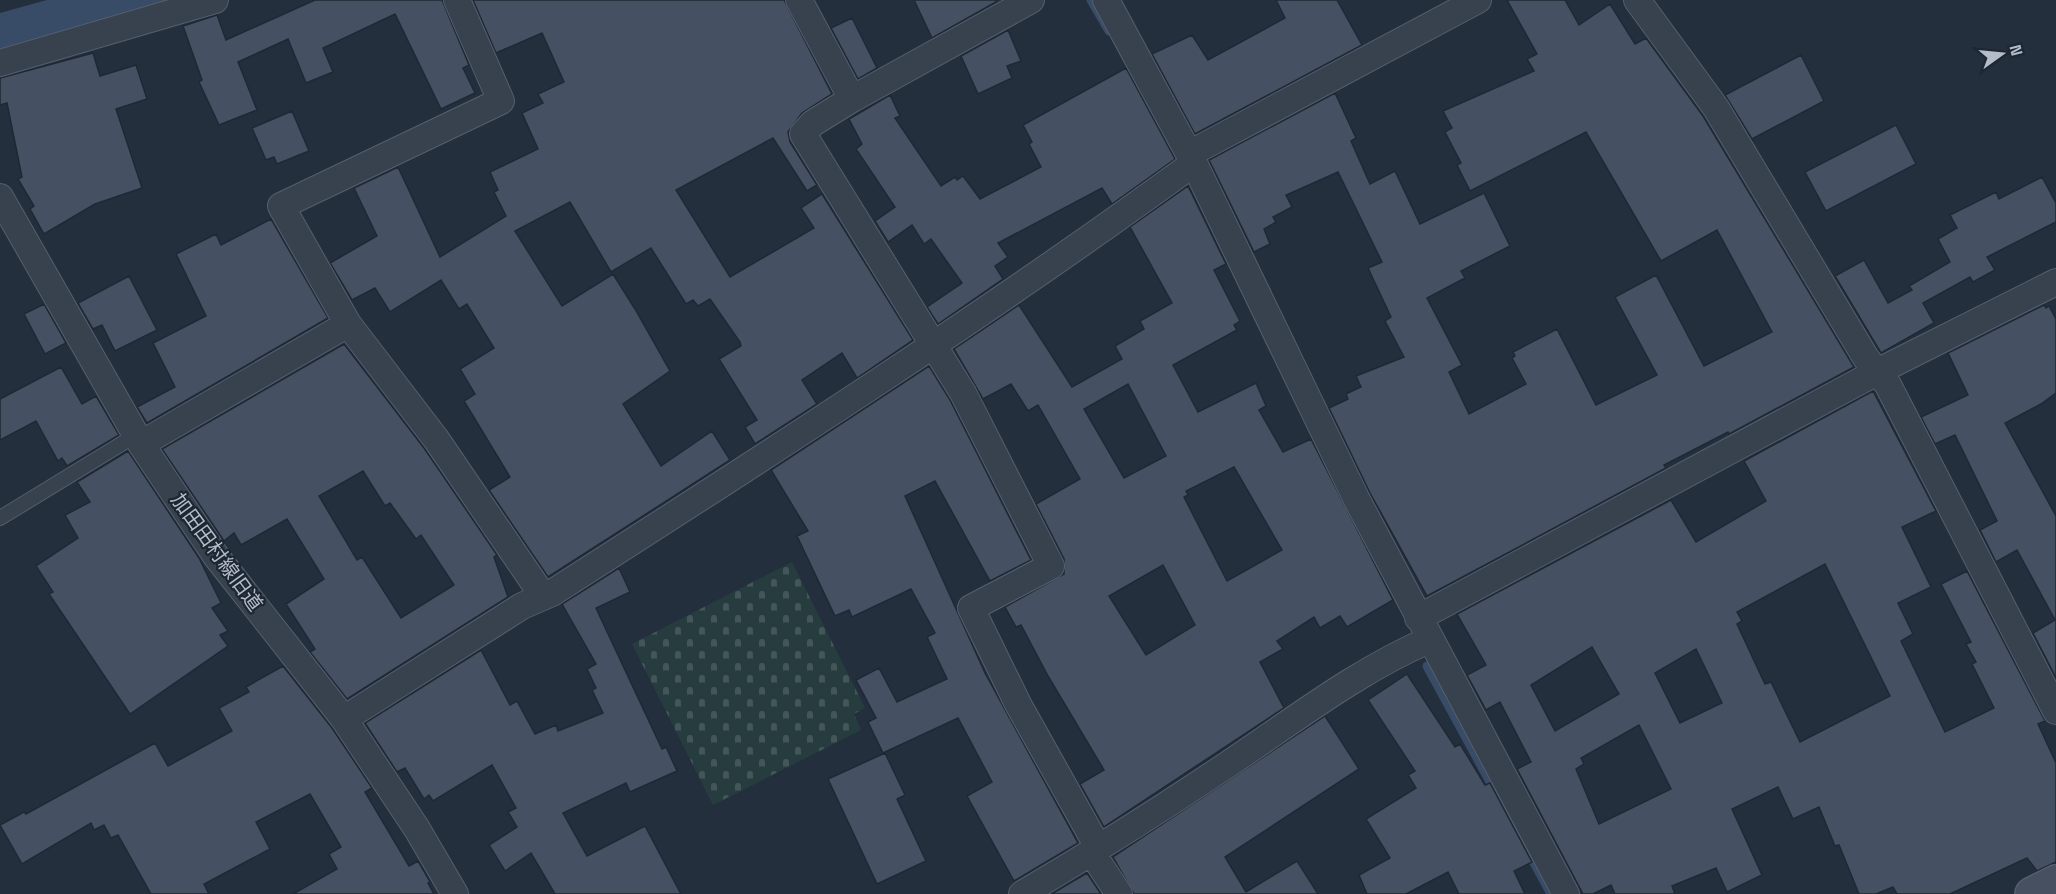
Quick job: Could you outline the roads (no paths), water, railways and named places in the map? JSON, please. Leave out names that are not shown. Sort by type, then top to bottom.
[{"type":"main road","points":[[2032,894],[2056,882]]},
{"type":"street","points":[[0,63],[215,0]]},
{"type":"street","points":[[457,0],[501,100],[281,206],[348,324],[436,439],[543,596]]},
{"type":"street","points":[[799,0],[852,99]]},
{"type":"street","points":[[1031,0],[852,99],[813,123],[803,134],[963,393],[1051,566],[970,608],[1119,894]]},
{"type":"street","points":[[1106,0],[1191,159],[1357,500],[1566,894]]},
{"type":"street","points":[[344,719],[522,606],[552,593],[742,472],[1085,242],[1191,159],[1478,0]]},
{"type":"street","points":[[1637,0],[1716,108],[1877,372],[1888,385],[1949,499],[2056,711]]},
{"type":"street","name":"加田田村線旧道","points":[[0,196],[139,440],[216,556],[344,719],[417,829],[455,894]]},
{"type":"street","points":[[1022,894],[1096,851],[1311,708],[1402,651],[1424,629],[1877,372],[2056,282]]},
{"type":"street","points":[[139,440],[348,324]]},
{"type":"lane","points":[[0,518],[139,440]]},
{"type":"waterway","points":[[0,42],[152,0]]},
{"type":"waterway","points":[[1091,0],[1109,31]]},
{"type":"waterway","points":[[1427,666],[1551,894]]}]
